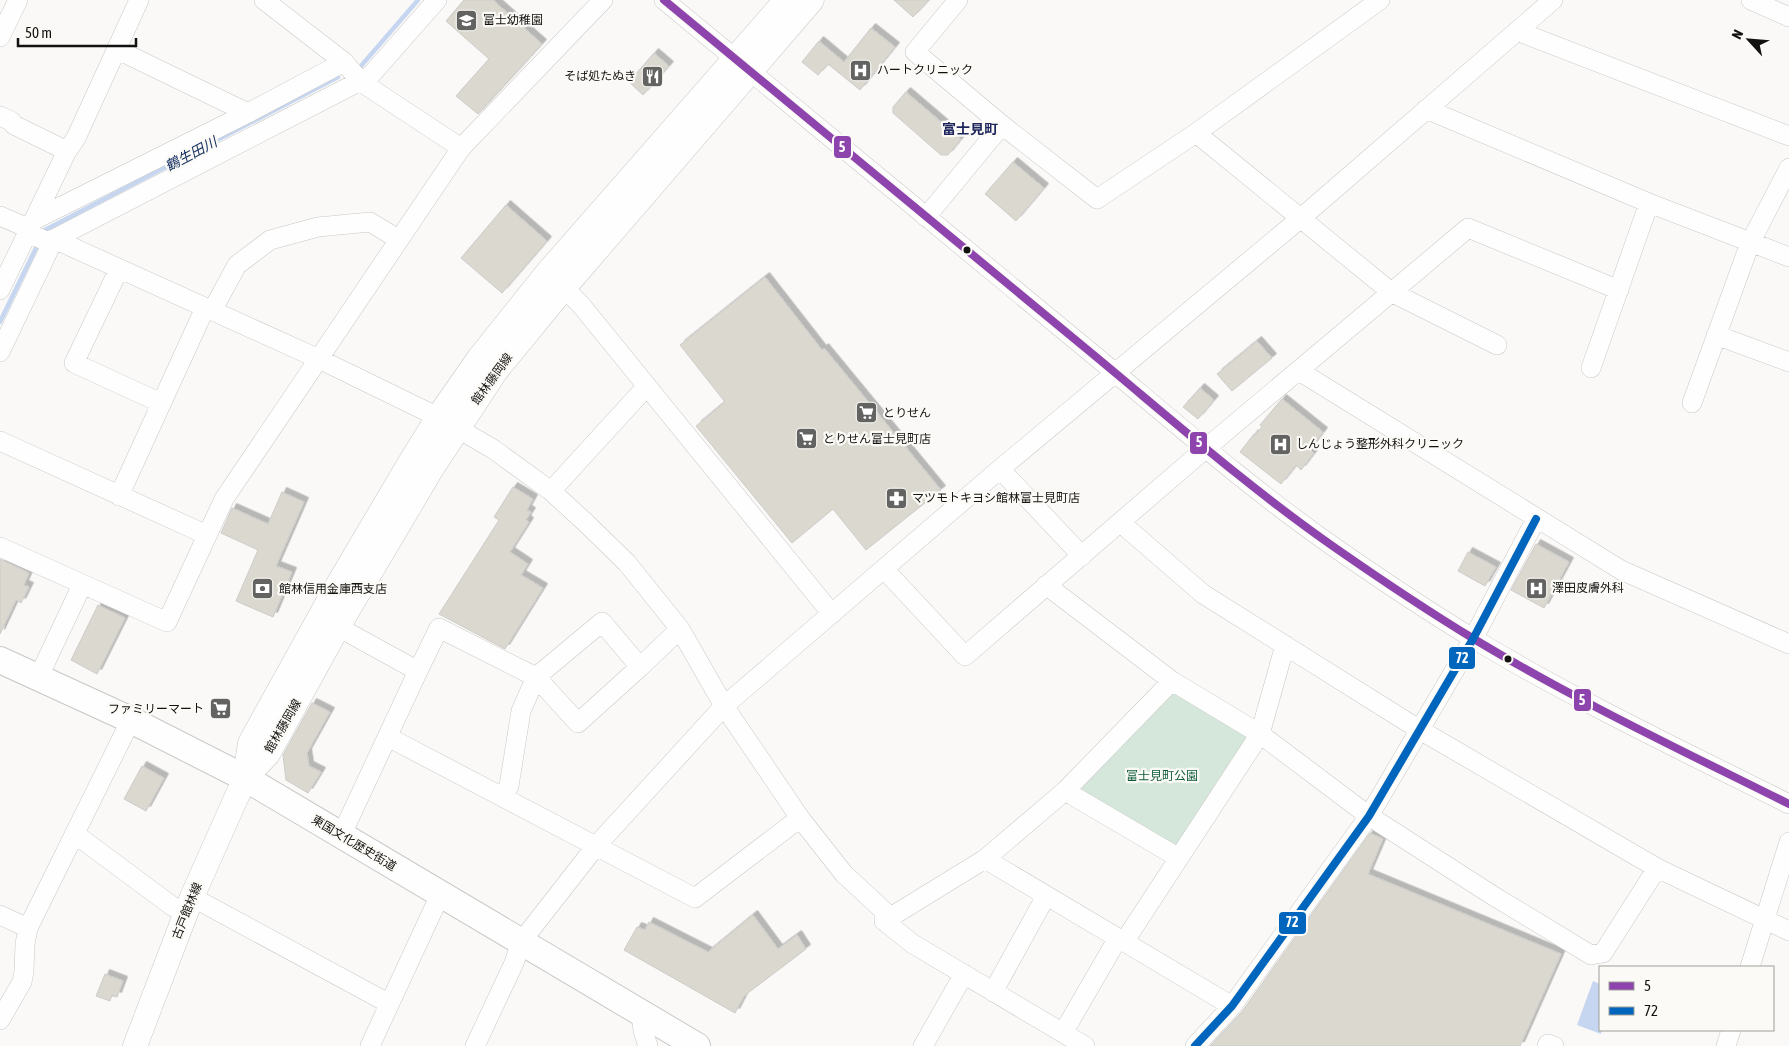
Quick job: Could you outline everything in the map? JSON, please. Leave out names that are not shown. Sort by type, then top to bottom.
[{"type":"highway","name":"東国文化歴史街道","points":[[0,660],[39,676],[131,720],[245,778],[697,1046]]},
{"type":"main road","name":"館林藤岡線","points":[[245,778],[250,743],[378,515],[448,423],[496,372],[743,65],[786,0]]},
{"type":"main road","name":"館林藤岡線","points":[[245,778],[268,754],[338,627],[431,470],[448,423],[480,358],[547,273],[743,65],[812,0]]},
{"type":"main road","name":"古戸館林線","points":[[135,1046],[189,905],[245,778]]},
{"type":"street","points":[[0,37],[18,0]]},
{"type":"street","points":[[0,290],[67,151],[76,138],[140,0]]},
{"type":"street","points":[[264,0],[344,62],[360,82],[461,148]]},
{"type":"street","points":[[0,216],[31,227],[46,241],[54,240],[370,76],[437,0]]},
{"type":"street","points":[[0,547],[167,622],[224,498],[461,148],[603,0]]},
{"type":"street","points":[[664,0],[1205,449],[1288,515],[1401,592],[1526,669],[1789,804]]},
{"type":"street","points":[[952,2],[915,52],[1002,125],[1097,199],[1196,133],[1380,0]]},
{"type":"street","points":[[476,1046],[514,963],[521,942],[596,846],[724,706],[1000,469],[1301,218],[1553,0]]},
{"type":"street","points":[[1751,0],[1789,17]]},
{"type":"street","points":[[1516,32],[1789,136]]},
{"type":"street","points":[[118,50],[248,113]]},
{"type":"street","points":[[31,227],[344,62]]},
{"type":"street","points":[[1426,109],[1649,203],[1789,257]]},
{"type":"street","points":[[0,116],[67,151]]},
{"type":"street","points":[[926,217],[1002,125]]},
{"type":"street","points":[[1196,133],[1391,292],[1497,345]]},
{"type":"street","points":[[1692,403],[1750,242],[1789,168]]},
{"type":"street","points":[[1591,368],[1649,203]]},
{"type":"street","points":[[119,496],[161,403],[209,310],[237,265],[270,240],[318,227],[370,222],[398,239]]},
{"type":"street","points":[[884,569],[965,656],[1205,449],[1468,228],[1619,290]]},
{"type":"street","points":[[54,240],[319,359],[448,423],[493,449],[551,491],[627,564],[680,629],[724,706],[800,818],[844,874],[884,911],[884,921]]},
{"type":"street","points":[[0,352],[54,240]]},
{"type":"street","points":[[118,269],[74,363],[161,403]]},
{"type":"street","points":[[564,288],[581,305],[832,614]]},
{"type":"street","points":[[1716,335],[1789,362]]},
{"type":"street","points":[[1299,371],[1536,519],[1628,574],[1789,644]]},
{"type":"street","points":[[551,491],[647,386]]},
{"type":"street","points":[[0,441],[206,535]]},
{"type":"street","points":[[1000,469],[1082,556]]},
{"type":"street","points":[[1194,1046],[1232,1006],[1368,816],[1473,638],[1536,519]]},
{"type":"street","points":[[1121,523],[1202,594],[1420,730],[1657,868],[1789,931]]},
{"type":"street","points":[[39,676],[82,585]]},
{"type":"street","points":[[1046,585],[1172,681],[1260,734],[1368,816],[1591,954],[1603,953],[1657,868]]},
{"type":"street","points":[[503,797],[509,786],[522,711],[536,677],[602,622],[640,667]]},
{"type":"street","points":[[338,627],[418,671]]},
{"type":"street","points":[[342,836],[418,671],[440,628],[536,677],[578,723],[680,629]]},
{"type":"street","points":[[1063,1033],[1121,940],[1179,858],[1260,734],[1285,645]]},
{"type":"street","points":[[884,921],[985,859],[1065,791],[1172,681]]},
{"type":"street","points":[[0,1020],[22,982],[28,928],[131,720]]},
{"type":"street","points":[[388,737],[695,898],[800,818]]},
{"type":"street","points":[[1065,791],[1179,858]]},
{"type":"street","points":[[75,834],[172,906],[189,905],[388,1004]]},
{"type":"street","points":[[1750,966],[1789,842]]},
{"type":"street","points":[[985,859],[1232,1006]]},
{"type":"street","points":[[370,1046],[440,894]]},
{"type":"street","points":[[993,992],[1046,896]]},
{"type":"street","points":[[0,915],[28,928]]},
{"type":"street","points":[[884,921],[913,944],[1085,1046]]},
{"type":"street","points":[[923,1046],[964,974]]},
{"type":"street","points":[[641,1013],[643,1031],[648,1046]]},
{"type":"street","points":[[1726,1046],[1731,1031]]},
{"type":"street","points":[[1547,1046],[1548,1044],[1554,1046]]},
{"type":"green space","name":"富士見町公園","points":[[1172,681],[1260,734],[1179,858],[1065,791]]},
{"type":"water","points":[[1593,981],[1599,984],[1599,1031],[1602,1031],[1601,1034],[1577,1025]]},
{"type":"building","points":[[464,0],[493,0],[542,44],[478,114],[456,96],[489,59],[446,21]]},
{"type":"building","points":[[894,0],[929,0],[913,17]]},
{"type":"building","points":[[871,28],[895,47],[860,90],[828,64],[818,75],[802,62],[819,41],[844,62]]},
{"type":"building","points":[[654,53],[669,66],[643,95],[629,82]]},
{"type":"building","points":[[906,92],[961,139],[948,155],[941,155],[893,113],[893,107]]},
{"type":"building","points":[[1013,162],[1044,188],[1016,221],[985,194]]},
{"type":"building","points":[[506,205],[547,241],[502,293],[461,258]]},
{"type":"building","points":[[765,277],[822,350],[824,348],[941,490],[866,550],[833,509],[792,543],[696,426],[725,402],[680,345]]},
{"type":"building","points":[[1257,341],[1272,358],[1232,391],[1217,374]]},
{"type":"building","points":[[1200,388],[1214,400],[1198,419],[1183,407]]},
{"type":"building","points":[[1282,399],[1323,432],[1310,449],[1314,453],[1301,470],[1296,465],[1281,484],[1240,452],[1262,427],[1260,425]]},
{"type":"building","points":[[513,487],[533,499],[527,510],[531,512],[526,520],[529,522],[510,552],[528,564],[521,575],[543,588],[505,649],[439,614],[499,520],[494,517]]},
{"type":"building","points":[[282,492],[304,502],[276,566],[292,572],[273,617],[236,601],[258,550],[221,533],[232,508],[268,524]]},
{"type":"building","points":[[1536,544],[1569,562],[1544,608],[1511,590]]},
{"type":"building","points":[[1468,552],[1496,567],[1485,586],[1458,571]]},
{"type":"building","points":[[0,559],[29,573],[24,585],[29,587],[21,603],[16,600],[0,634]]},
{"type":"building","points":[[98,605],[125,618],[97,674],[71,660]]},
{"type":"building","points":[[312,703],[330,712],[307,753],[309,766],[321,772],[308,793],[286,780],[283,755]]},
{"type":"building","points":[[142,766],[164,778],[146,811],[124,799]]},
{"type":"building","points":[[1370,833],[1383,839],[1368,874],[1561,954],[1520,1046],[1210,1046],[1241,1013]]},
{"type":"building","points":[[753,915],[778,949],[797,935],[806,949],[744,996],[735,1013],[624,950],[637,927],[645,930],[649,922],[708,952]]},
{"type":"building","points":[[105,974],[123,981],[117,997],[112,995],[110,1001],[96,996]]},
{"type":"waterway","name":"鶴生田川","points":[[361,66],[418,0]]},
{"type":"waterway","name":"鶴生田川","points":[[45,230],[338,77]]},
{"type":"waterway","name":"鶴生田川","points":[[0,322],[37,246]]},
{"type":"transit line","name":"5","points":[[664,0],[1210,452],[1334,547],[1438,617],[1512,661],[1630,724],[1789,804]]},
{"type":"transit line","name":"72","points":[[1195,1046],[1232,1006],[1369,816],[1473,639],[1536,519]]},
{"type":"place","name":"富士幼稚園","points":[[467,20]]},
{"type":"place","name":"ハートクリニック","points":[[861,70]]},
{"type":"place","name":"そば処たぬき","points":[[652,76]]},
{"type":"place","name":"とりせん","points":[[867,413]]},
{"type":"place","name":"とりせん富士見町店","points":[[807,439]]},
{"type":"place","name":"しんじょう整形外科クリニック","points":[[1280,444]]},
{"type":"place","name":"マツモトキヨシ館林富士見町店","points":[[896,498]]},
{"type":"place","name":"澤田皮膚外科","points":[[1536,588]]},
{"type":"place","name":"館林信用金庫西支店","points":[[263,589]]},
{"type":"place","name":"ファミリーマート","points":[[220,709]]},
{"type":"district","name":"富士見町","points":[[970,129]]}]
